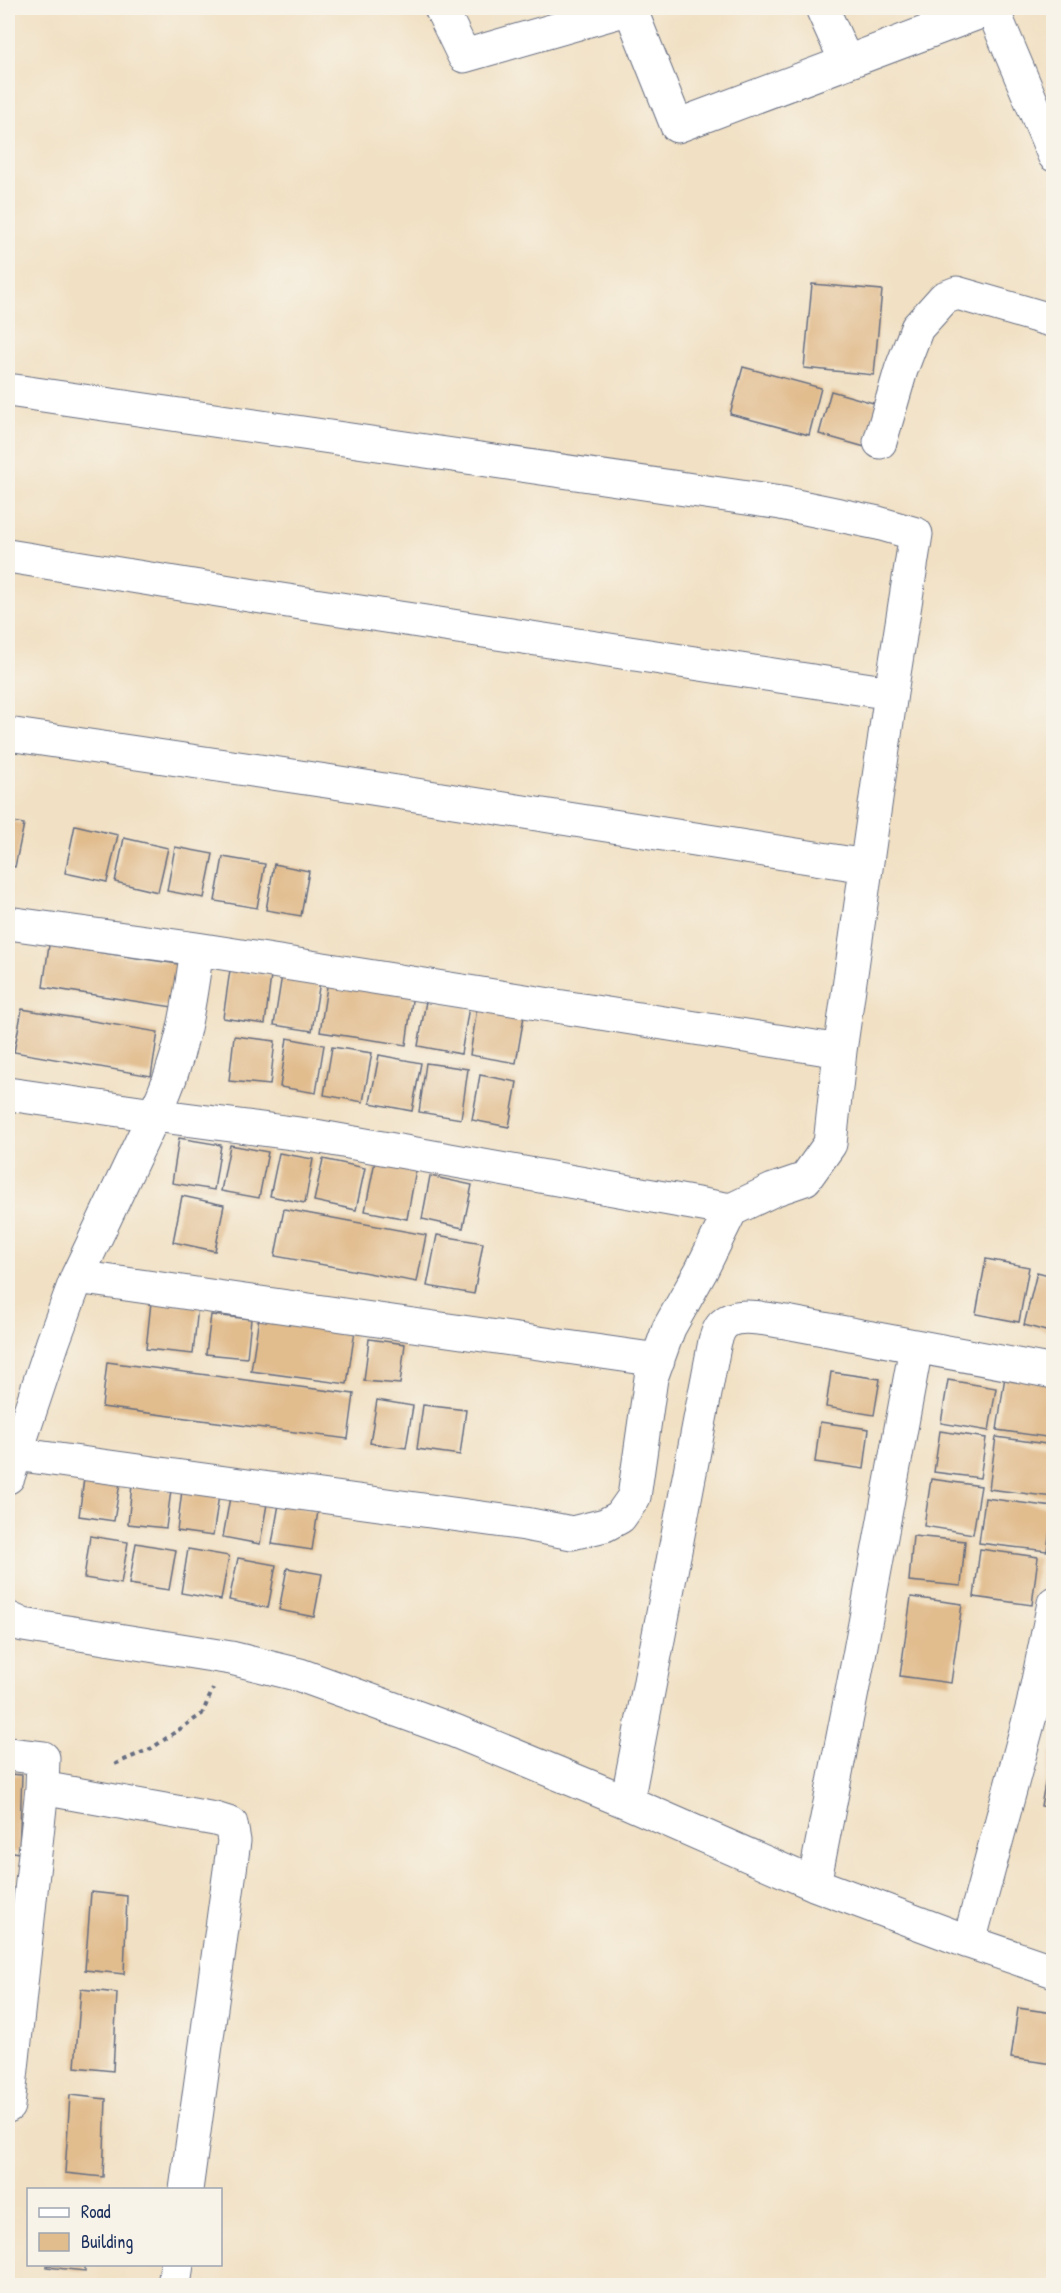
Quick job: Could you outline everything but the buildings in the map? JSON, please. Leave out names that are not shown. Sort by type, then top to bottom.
[{"type":"street","points":[[441,8],[464,56],[631,8],[677,126],[992,8],[1053,155]]},
{"type":"street","points":[[822,8],[846,61]]},
{"type":"street","points":[[880,442],[901,370],[917,328],[944,298],[957,293],[1053,321]]},
{"type":"street","points":[[8,1094],[315,1136],[731,1210],[773,1190],[805,1179],[830,1144],[840,1052],[866,866],[916,534],[878,523],[781,503],[15,391]]},
{"type":"street","points":[[8,556],[891,693]]},
{"type":"street","points":[[8,734],[340,783],[866,866]]},
{"type":"street","points":[[8,923],[197,950],[840,1052]]},
{"type":"street","points":[[197,950],[176,1065],[168,1089],[77,1277],[11,1466],[525,1524],[572,1533],[605,1525],[620,1517],[634,1497],[651,1378],[669,1328],[731,1210]]},
{"type":"street","points":[[77,1277],[658,1360]]},
{"type":"street","points":[[685,1300],[719,1330]]},
{"type":"street","points":[[627,1802],[708,1375],[719,1330],[725,1322],[743,1318],[786,1322],[1053,1372]]},
{"type":"street","points":[[814,1884],[916,1347]]},
{"type":"street","points":[[969,1942],[1032,1705],[1053,1603]]},
{"type":"street","points":[[8,1618],[23,1625],[231,1658],[300,1675],[455,1731],[627,1802],[814,1884],[1053,1971]]},
{"type":"street","points":[[8,1754],[43,1758],[42,1788],[8,2106]]},
{"type":"street","points":[[42,1788],[215,1819],[231,1824],[234,1841],[186,2188]]},
{"type":"street","points":[[174,2286],[177,2266]]},
{"type":"path","points":[[111,1766],[152,1748],[202,1714],[215,1684],[231,1658]]}]
